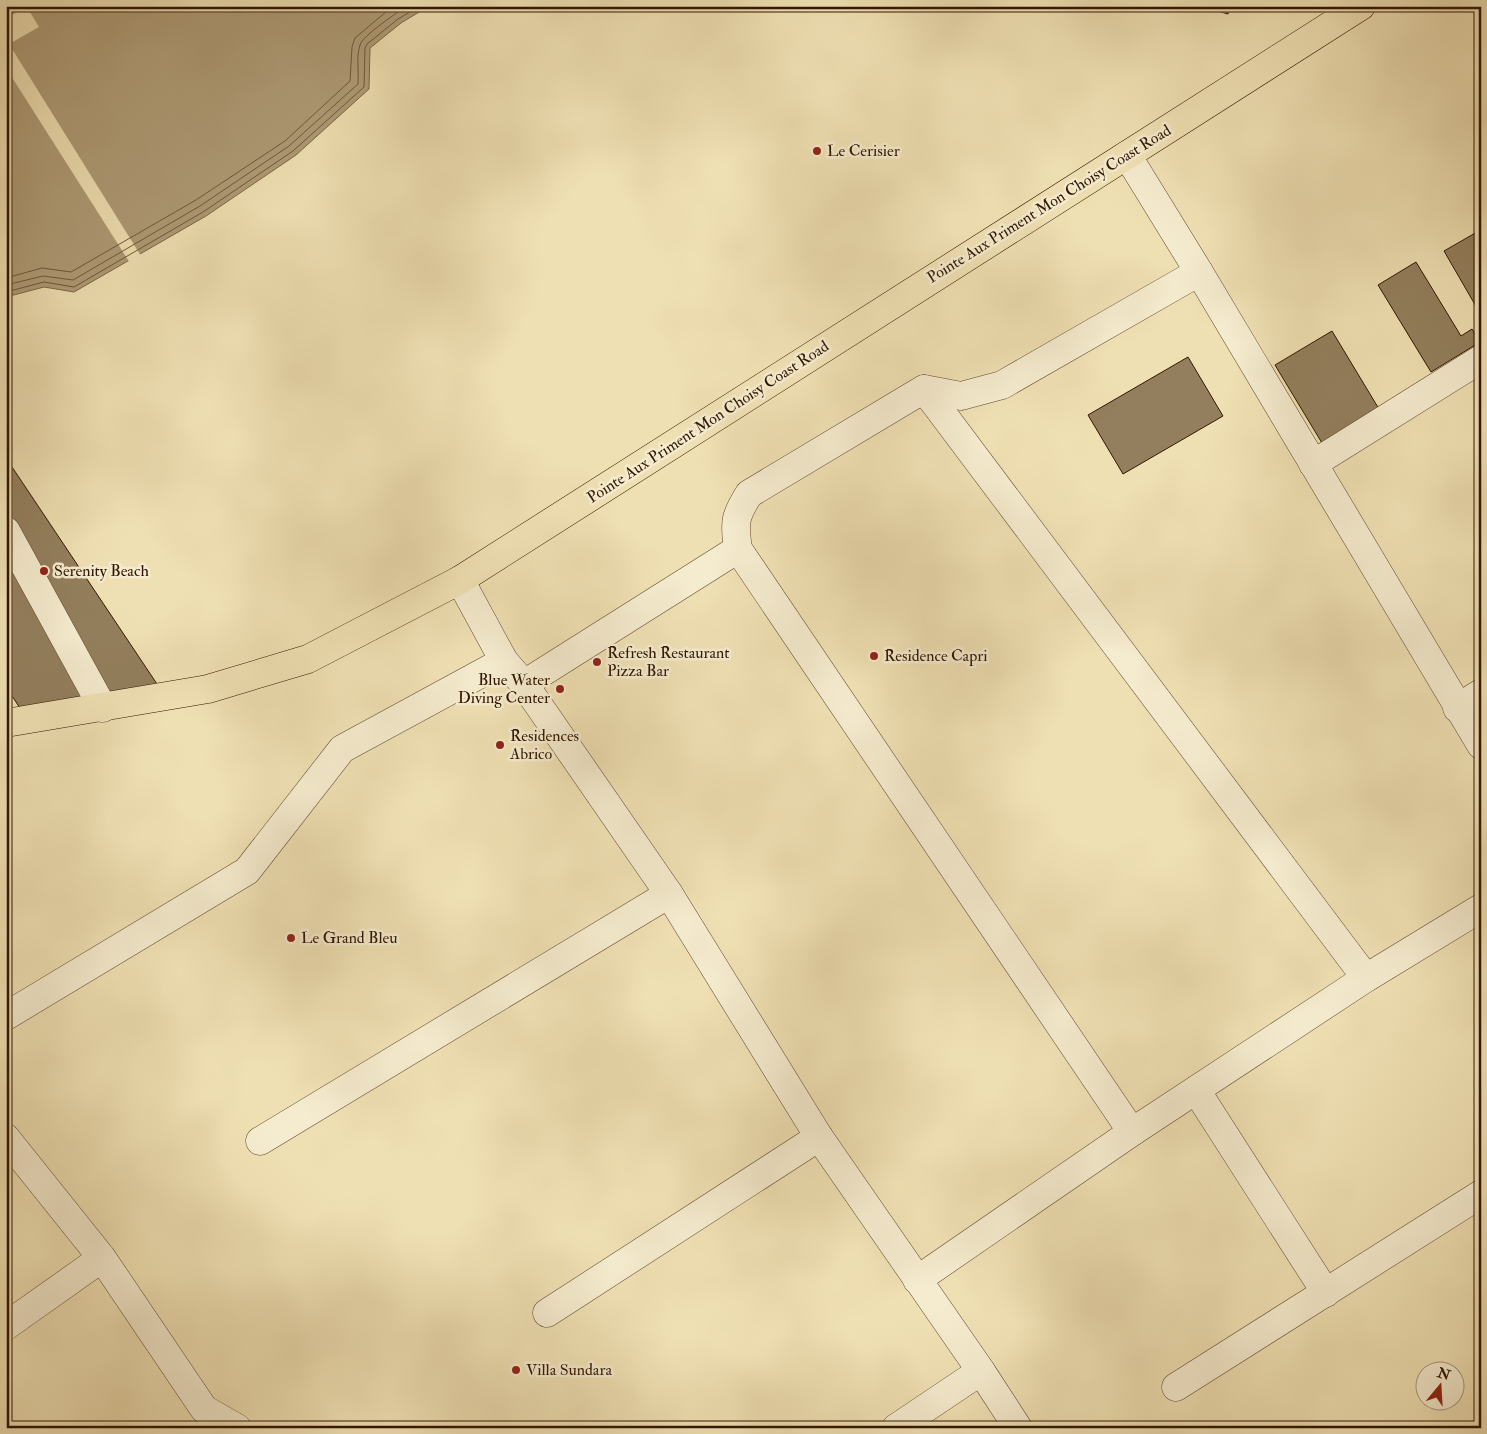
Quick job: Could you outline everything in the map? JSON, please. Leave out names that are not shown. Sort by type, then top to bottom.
[{"type":"main road","name":"Pointe Aux Priment Mon Choisy Coast Road","points":[[6,723],[208,689],[308,659],[460,580],[1361,6]]},
{"type":"street","points":[[1127,155],[1199,272],[1457,708],[1481,745]]},
{"type":"street","points":[[1132,1132],[738,549],[735,532],[738,512],[749,494],[924,389],[961,396],[1002,385],[1199,272]]},
{"type":"street","points":[[1313,464],[1481,359]]},
{"type":"street","points":[[924,389],[1366,978]]},
{"type":"street","points":[[6,531],[103,708]]},
{"type":"street","points":[[524,684],[738,549]]},
{"type":"street","points":[[460,580],[504,661],[524,684],[669,894],[819,1137],[1018,1428]]},
{"type":"street","points":[[6,1016],[247,871],[342,749],[504,661]]},
{"type":"street","points":[[1457,708],[1481,693]]},
{"type":"street","points":[[260,1141],[669,894]]},
{"type":"street","points":[[917,1280],[1132,1132],[1366,978],[1481,908]]},
{"type":"street","points":[[1196,1090],[1326,1293]]},
{"type":"street","points":[[547,1313],[819,1137]]},
{"type":"street","points":[[6,1138],[102,1258],[204,1409],[237,1428]]},
{"type":"street","points":[[1176,1387],[1481,1194]]},
{"type":"street","points":[[6,1326],[102,1258]]},
{"type":"street","points":[[896,1428],[980,1371]]},
{"type":"water","points":[[6,6],[429,6],[401,23],[370,48],[369,89],[296,155],[206,216],[74,292],[44,287],[6,297]]},
{"type":"pier","points":[[27,7],[39,27],[9,44],[141,256],[130,263],[6,68],[6,18]]},
{"type":"building","points":[[1201,6],[1230,6],[1228,14]]},
{"type":"building","points":[[1477,232],[1481,239],[1481,315],[1444,251]]},
{"type":"building","points":[[1416,262],[1461,336],[1472,329],[1480,342],[1431,372],[1378,285]]},
{"type":"building","points":[[1332,331],[1382,414],[1325,448],[1275,365]]},
{"type":"building","points":[[1188,357],[1223,416],[1123,474],[1088,415]]},
{"type":"building","name":"Serenity Beach","points":[[6,458],[157,684],[22,711],[6,687]]},
{"type":"place","name":"Le Cerisier","points":[[817,151]]},
{"type":"place","name":"Serenity Beach","points":[[44,571]]},
{"type":"place","name":"Residence Capri","points":[[874,656]]},
{"type":"place","name":"Refresh Restaurant Pizza Bar","points":[[597,662]]},
{"type":"place","name":"Blue Water Diving Center","points":[[560,689]]},
{"type":"place","name":"Residences Abrico","points":[[500,745]]},
{"type":"place","name":"Le Grand Bleu","points":[[291,938]]},
{"type":"place","name":"Villa Sundara","points":[[516,1370]]}]
